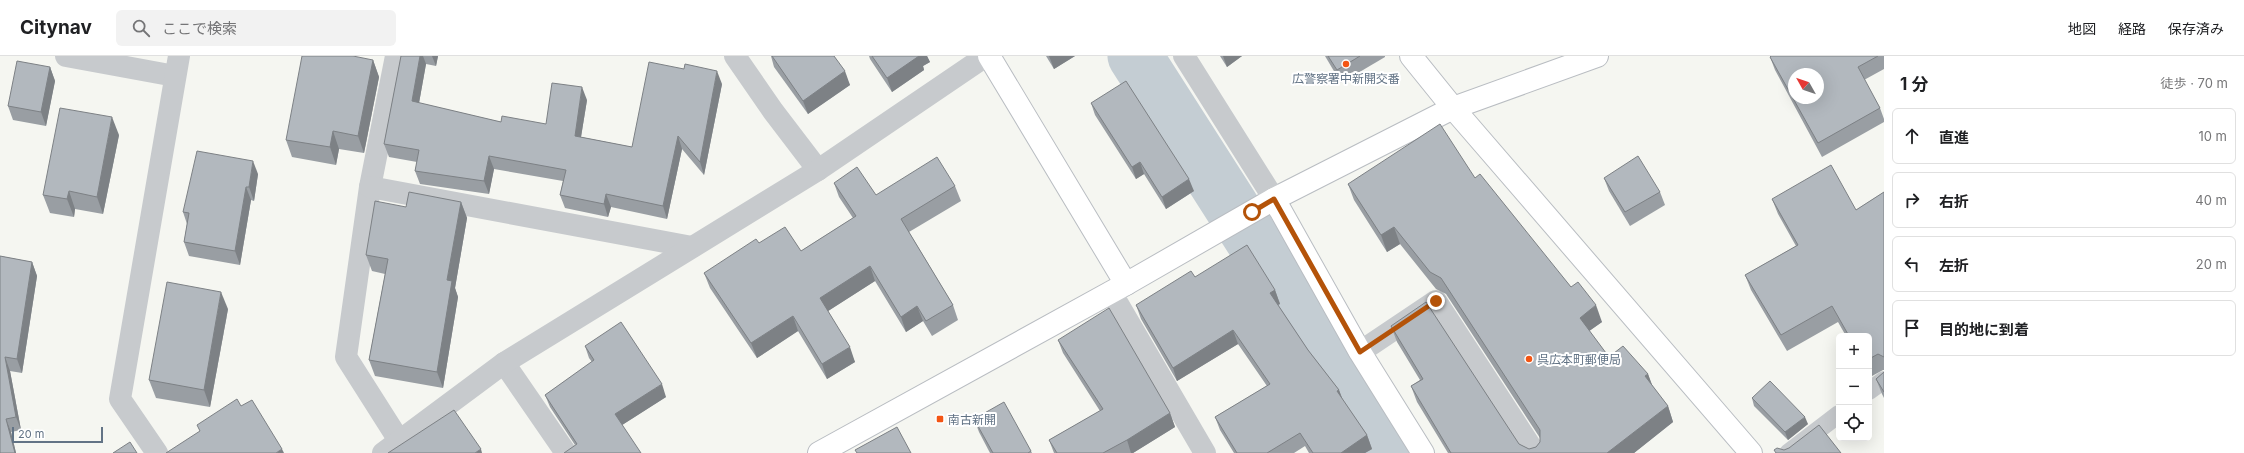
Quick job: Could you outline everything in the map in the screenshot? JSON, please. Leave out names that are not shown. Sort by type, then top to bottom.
[{"type":"street","points":[[66,56],[177,66],[120,399],[157,453]]},
{"type":"street","points":[[396,56],[370,187],[346,357],[391,448],[504,363],[818,170],[986,56]]},
{"type":"street","points":[[735,56],[773,111],[818,170]]},
{"type":"street","points":[[989,56],[1118,288],[1205,453]]},
{"type":"street","points":[[1184,56],[1274,199],[1360,352],[1423,453]]},
{"type":"street","points":[[1411,56],[1453,108],[1751,453]]},
{"type":"street","points":[[819,453],[1118,288],[1274,199],[1453,108],[1597,56]]},
{"type":"street","points":[[370,187],[692,247]]},
{"type":"street","points":[[1360,352],[1436,301],[1535,453]]},
{"type":"street","points":[[504,363],[566,453]]},
{"type":"lane","points":[[1872,389],[1884,380]]},
{"type":"lane","points":[[1788,453],[1836,416]]},
{"type":"building","points":[[302,56],[353,56],[373,60],[358,136],[333,131],[330,147],[286,140]]},
{"type":"building","points":[[401,56],[420,56],[412,101],[501,122],[502,116],[546,124],[552,83],[582,87],[575,136],[632,147],[649,62],[684,69],[685,64],[717,71],[700,162],[678,136],[663,206],[606,194],[604,204],[560,195],[566,170],[489,156],[484,181],[415,171],[419,150],[384,144]]},
{"type":"building","points":[[772,56],[834,56],[845,71],[803,101]]},
{"type":"building","points":[[872,56],[919,56],[887,78]]},
{"type":"building","points":[[1328,56],[1360,56],[1337,70]]},
{"type":"building","points":[[1771,56],[1878,56],[1858,67],[1880,108],[1818,143],[1796,104],[1824,104],[1824,68],[1788,68],[1788,89],[1770,57]]},
{"type":"building","points":[[17,61],[50,67],[41,112],[8,106]]},
{"type":"building","points":[[1126,81],[1189,179],[1162,197],[1140,162],[1132,167],[1091,103]]},
{"type":"building","points":[[60,108],[112,117],[97,197],[69,191],[67,199],[43,195]]},
{"type":"building","points":[[1440,124],[1475,178],[1480,174],[1571,287],[1578,282],[1596,305],[1580,318],[1609,357],[1623,346],[1648,374],[1645,376],[1668,406],[1607,453],[1451,453],[1411,386],[1423,379],[1391,326],[1426,302],[1519,444],[1529,449],[1536,447],[1540,442],[1540,430],[1441,278],[1430,272],[1394,227],[1381,235],[1348,184]]},
{"type":"building","points":[[197,151],[253,161],[249,187],[246,187],[235,251],[184,242],[189,213],[183,212]]},
{"type":"building","points":[[1638,156],[1660,192],[1625,212],[1604,178]]},
{"type":"building","points":[[937,157],[955,186],[901,219],[953,305],[926,321],[917,306],[901,317],[870,266],[820,298],[850,347],[822,364],[793,316],[751,343],[704,273],[756,239],[759,243],[785,227],[801,251],[856,216],[834,183],[857,167],[876,195]]},
{"type":"building","points":[[1831,165],[1856,210],[1884,192],[1884,357],[1878,354],[1872,357],[1872,333],[1847,333],[1832,306],[1781,335],[1745,275],[1798,245],[1772,199]]},
{"type":"building","points":[[409,192],[461,202],[447,280],[452,281],[437,372],[369,360],[388,259],[366,255],[375,201],[406,207]]},
{"type":"building","points":[[1247,245],[1275,290],[1270,293],[1308,350],[1339,390],[1337,391],[1367,435],[1341,453],[1313,453],[1300,433],[1267,453],[1237,453],[1215,417],[1270,384],[1233,330],[1173,368],[1136,305],[1191,271],[1195,277]]},
{"type":"building","points":[[0,256],[32,262],[17,359],[5,357],[16,417],[6,419],[15,453],[0,453]]},
{"type":"building","points":[[167,282],[221,292],[204,390],[149,380]]},
{"type":"building","points":[[1109,308],[1170,413],[1103,453],[1057,453],[1049,440],[1103,409],[1058,340]]},
{"type":"building","points":[[621,322],[662,384],[615,414],[641,453],[564,453],[577,444],[545,395],[594,360],[585,346]]},
{"type":"building","points":[[1884,372],[1884,392],[1876,379]]},
{"type":"building","points":[[1770,381],[1805,417],[1785,432],[1752,398]]},
{"type":"building","points":[[237,399],[241,406],[252,400],[282,449],[276,453],[166,453],[200,431],[197,425]]},
{"type":"building","points":[[1004,402],[1031,451],[1028,453],[993,453],[974,419]]},
{"type":"building","points":[[454,410],[481,449],[475,453],[388,453]]},
{"type":"building","points":[[1819,425],[1841,453],[1776,453],[1774,450],[1777,448],[1784,450],[1789,448]]},
{"type":"building","points":[[897,427],[911,453],[857,453],[855,450]]},
{"type":"building","points":[[130,442],[137,453],[113,453]]},
{"type":"waterway","points":[[1135,56],[1341,378],[1383,453]]},
{"type":"place","name":"広警察署中新開交番","points":[[1346,64]]},
{"type":"place","name":"呉広本町郵便局","points":[[1529,359]]},
{"type":"place","name":"南古新開","points":[[940,419]]},
{"type":"route","points":[[1252,212],[1274,199],[1360,352],[1436,301]]}]
